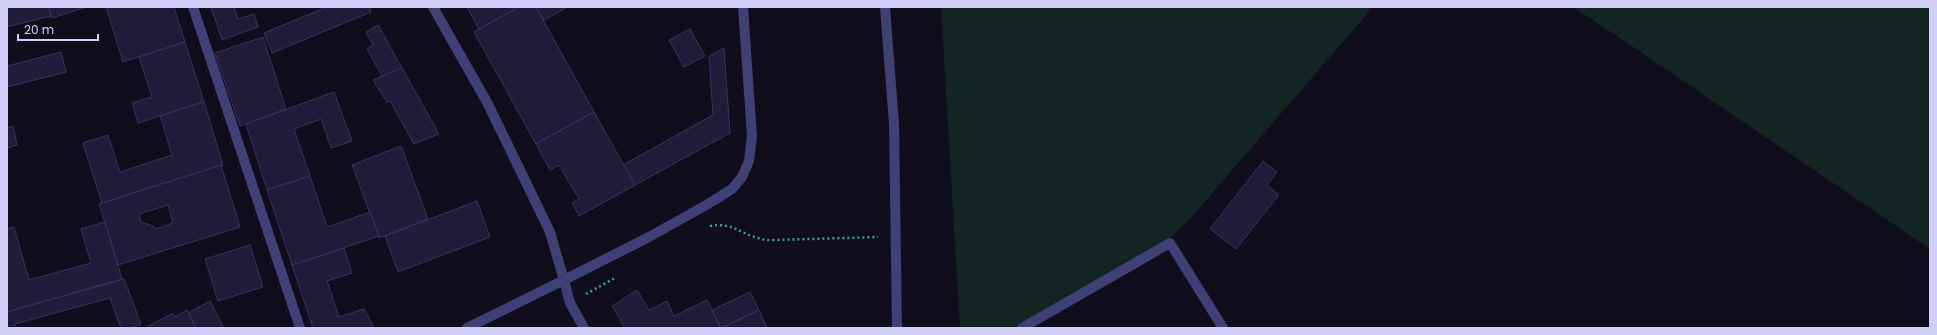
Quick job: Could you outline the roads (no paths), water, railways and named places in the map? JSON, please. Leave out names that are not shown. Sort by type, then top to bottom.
[{"type":"street","points":[[193,7],[300,328]]},
{"type":"street","points":[[433,7],[488,104],[550,232],[570,303],[584,328]]},
{"type":"street","points":[[467,328],[649,237],[732,189],[742,177],[749,161],[752,136],[743,7]]},
{"type":"street","points":[[885,7],[894,124],[897,328]]},
{"type":"street","points":[[1022,328],[1170,243],[1223,328]]}]
